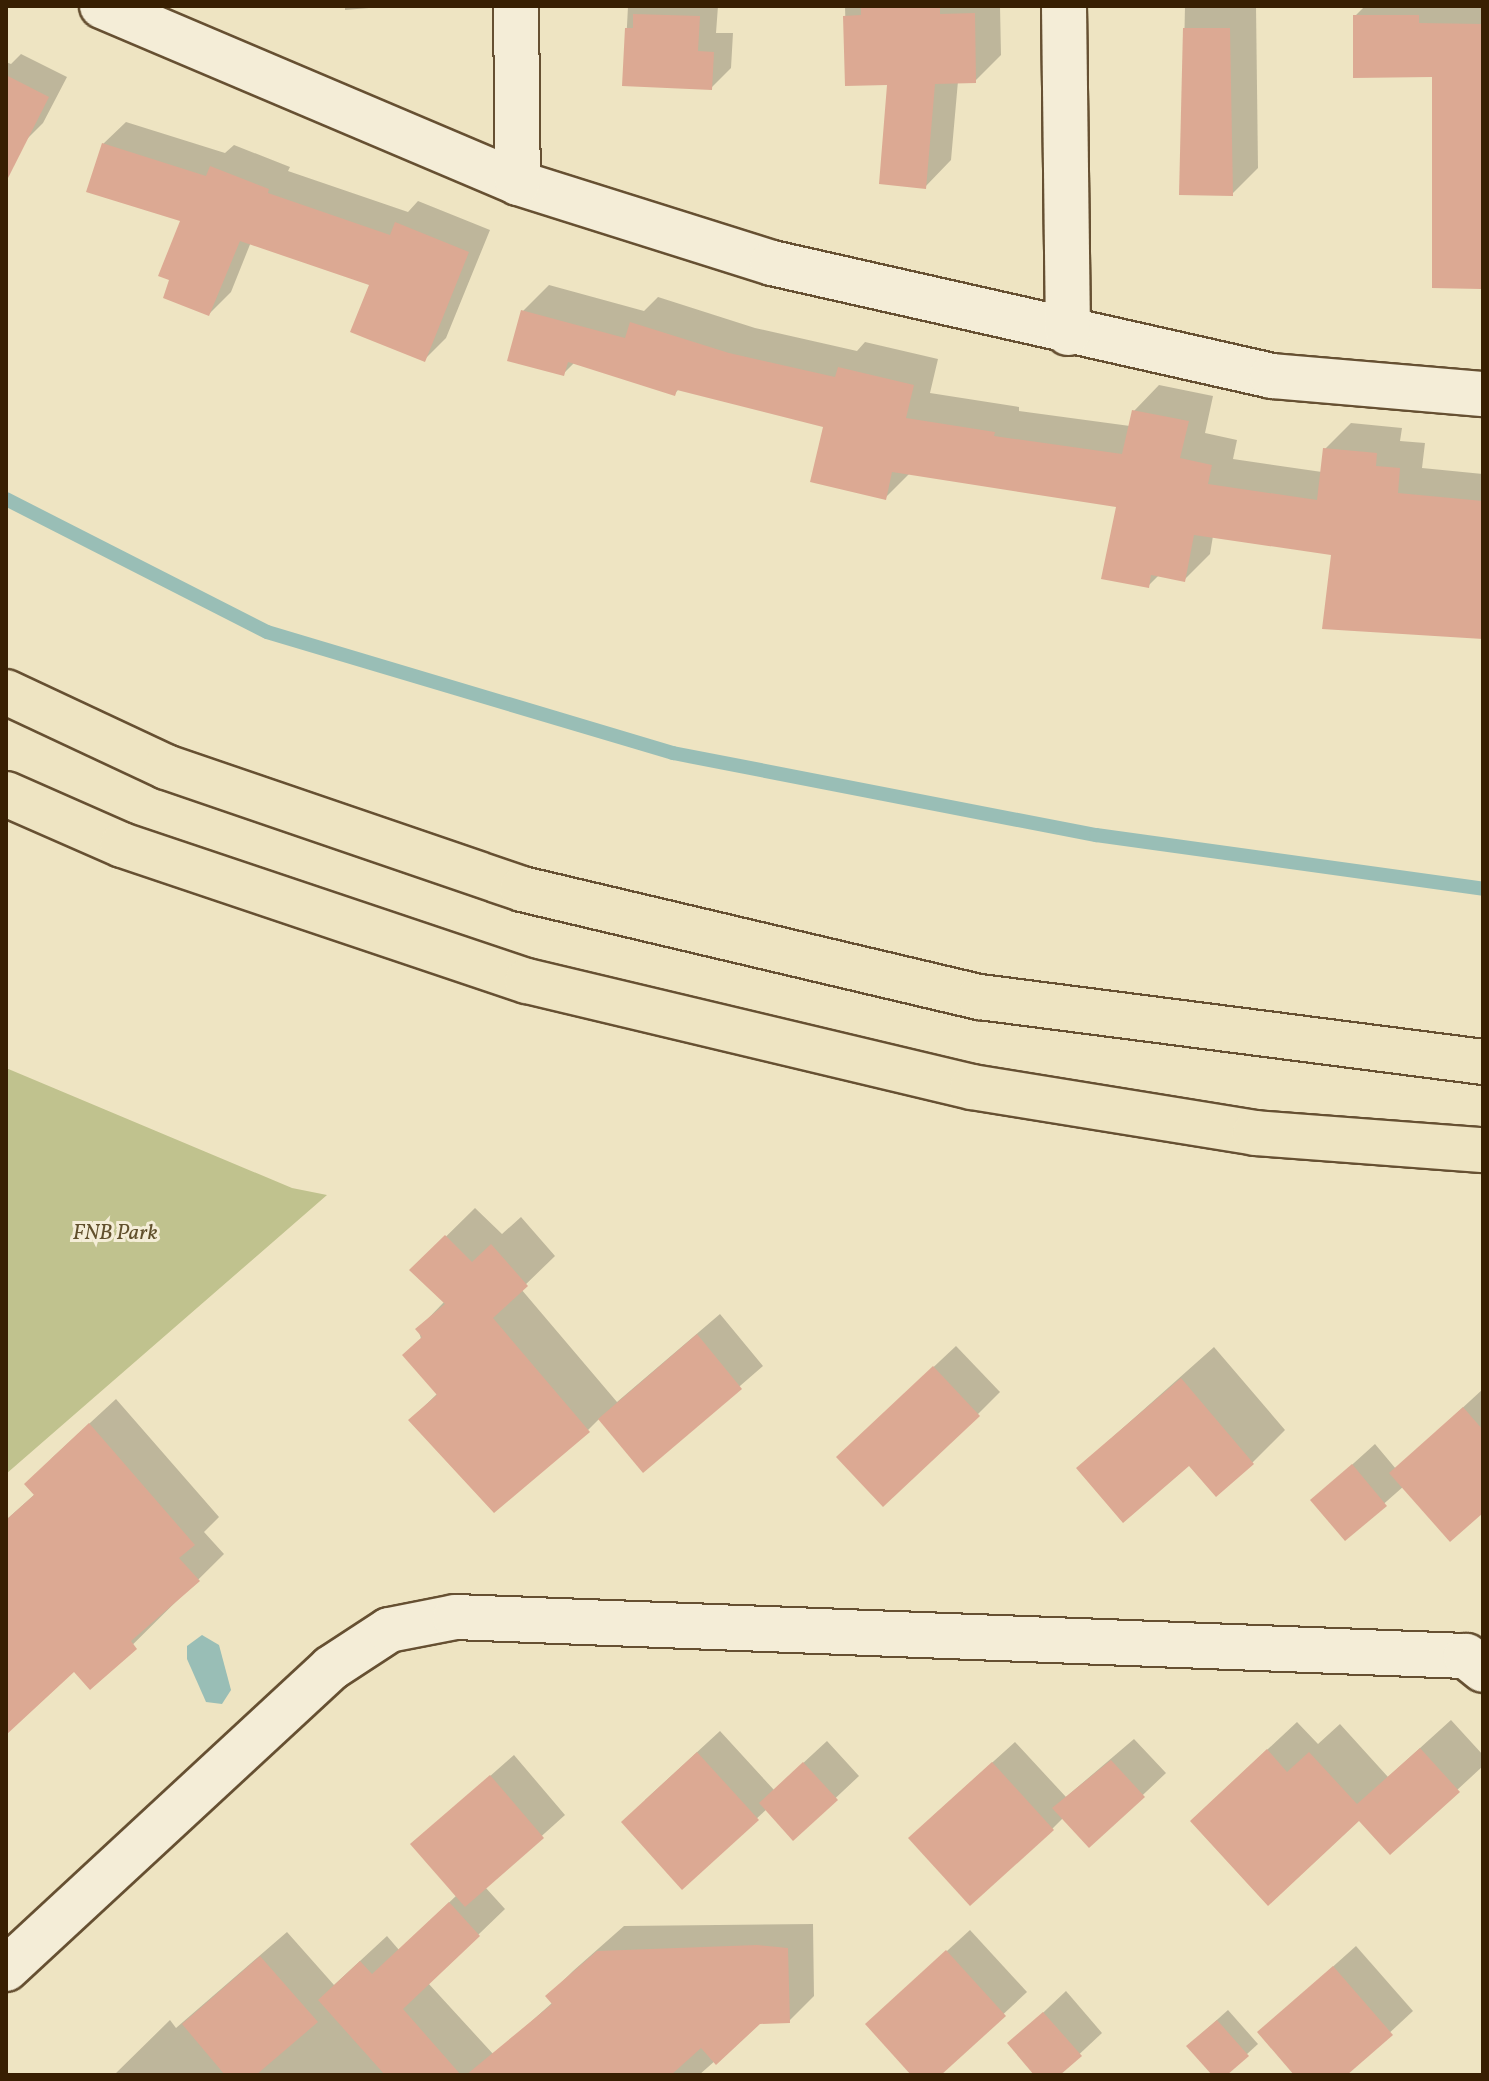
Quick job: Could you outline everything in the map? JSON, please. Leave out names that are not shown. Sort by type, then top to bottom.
[{"type":"main road","points":[[6,692],[166,767],[522,889],[980,997],[1483,1062]]},
{"type":"main road","points":[[6,794],[122,845],[527,981],[972,1087],[1255,1133],[1483,1150]]},
{"type":"street","points":[[102,6],[518,183],[772,263],[1068,333],[1272,376],[1483,394]]},
{"type":"street","points":[[516,6],[518,183]]},
{"type":"street","points":[[1064,6],[1068,333]]},
{"type":"street","points":[[6,1969],[331,1668],[389,1630],[402,1627],[455,1617],[1466,1656],[1483,1670]]},
{"type":"green space","name":"FNB Park","points":[[6,1068],[292,1188],[327,1195],[6,1474]]},
{"type":"water","points":[[202,1635],[219,1645],[231,1690],[222,1704],[206,1702],[187,1659],[187,1646]]},
{"type":"building","points":[[940,6],[940,14],[975,13],[976,83],[935,84],[926,189],[879,184],[887,85],[845,86],[843,16],[861,15],[861,8]]},
{"type":"building","points":[[633,14],[700,16],[698,51],[714,52],[712,90],[622,86],[625,28],[633,28]]},
{"type":"building","points":[[1353,15],[1419,15],[1419,23],[1483,24],[1481,289],[1432,288],[1432,77],[1353,78]]},
{"type":"building","points":[[1183,28],[1230,28],[1233,196],[1179,195]]},
{"type":"building","points":[[6,75],[49,97],[6,182]]},
{"type":"building","points":[[102,143],[206,176],[210,166],[269,189],[268,193],[390,235],[395,222],[469,252],[425,362],[350,332],[369,285],[240,241],[209,316],[163,298],[169,280],[158,276],[180,221],[86,192]]},
{"type":"building","points":[[521,310],[625,338],[630,322],[729,353],[835,377],[838,367],[914,385],[906,418],[995,432],[994,436],[1122,454],[1132,410],[1189,421],[1180,458],[1212,465],[1208,484],[1317,500],[1323,448],[1377,453],[1376,466],[1400,468],[1398,493],[1483,501],[1483,639],[1322,629],[1331,555],[1194,535],[1185,582],[1151,575],[1149,588],[1101,579],[1116,507],[892,472],[886,500],[810,482],[823,427],[677,390],[675,396],[568,362],[564,376],[507,361]]},
{"type":"building","points":[[445,1235],[472,1262],[491,1244],[528,1286],[493,1318],[590,1432],[494,1513],[408,1420],[437,1395],[402,1355],[422,1337],[415,1329],[445,1304],[409,1270]]},
{"type":"building","points":[[697,1334],[742,1389],[643,1473],[598,1419]]},
{"type":"building","points":[[933,1366],[980,1416],[883,1507],[836,1457]]},
{"type":"building","points":[[1181,1378],[1254,1464],[1216,1497],[1189,1466],[1123,1523],[1076,1468]]},
{"type":"building","points":[[1463,1407],[1483,1430],[1483,1513],[1450,1542],[1389,1473]]},
{"type":"building","points":[[89,1423],[195,1545],[179,1558],[200,1581],[131,1641],[137,1649],[90,1690],[74,1672],[6,1735],[6,1520],[34,1495],[24,1484]]},
{"type":"building","points":[[1352,1464],[1387,1506],[1345,1541],[1310,1500]]},
{"type":"building","points":[[1420,1748],[1460,1792],[1390,1855],[1359,1821],[1268,1906],[1190,1821],[1267,1749],[1287,1772],[1309,1752],[1357,1804]]},
{"type":"building","points":[[697,1752],[759,1820],[682,1890],[621,1822]]},
{"type":"building","points":[[1111,1760],[1145,1797],[1089,1848],[1052,1808]]},
{"type":"building","points":[[803,1762],[838,1800],[793,1841],[759,1803]]},
{"type":"building","points":[[992,1762],[1054,1830],[970,1906],[908,1838]]},
{"type":"building","points":[[490,1775],[544,1838],[465,1907],[410,1844]]},
{"type":"building","points":[[449,1902],[480,1936],[403,2009],[461,2075],[385,2075],[318,2000],[360,1961],[372,1974]]},
{"type":"building","points":[[757,1945],[788,1948],[790,2023],[760,2024],[716,2065],[701,2048],[671,2075],[466,2075],[552,2004],[545,1996],[597,1951]]},
{"type":"building","points":[[946,1950],[1006,2016],[941,2075],[911,2075],[865,2024]]},
{"type":"building","points":[[260,1956],[318,2022],[256,2075],[225,2075],[182,2024]]},
{"type":"building","points":[[1333,1966],[1393,2035],[1347,2075],[1294,2075],[1257,2032]]},
{"type":"building","points":[[1043,2012],[1082,2056],[1060,2075],[1034,2075],[1007,2043]]},
{"type":"building","points":[[1217,2020],[1249,2056],[1227,2075],[1212,2075],[1186,2046]]},
{"type":"waterway","points":[[6,499],[267,632],[673,753],[1096,835],[1483,889]]}]
